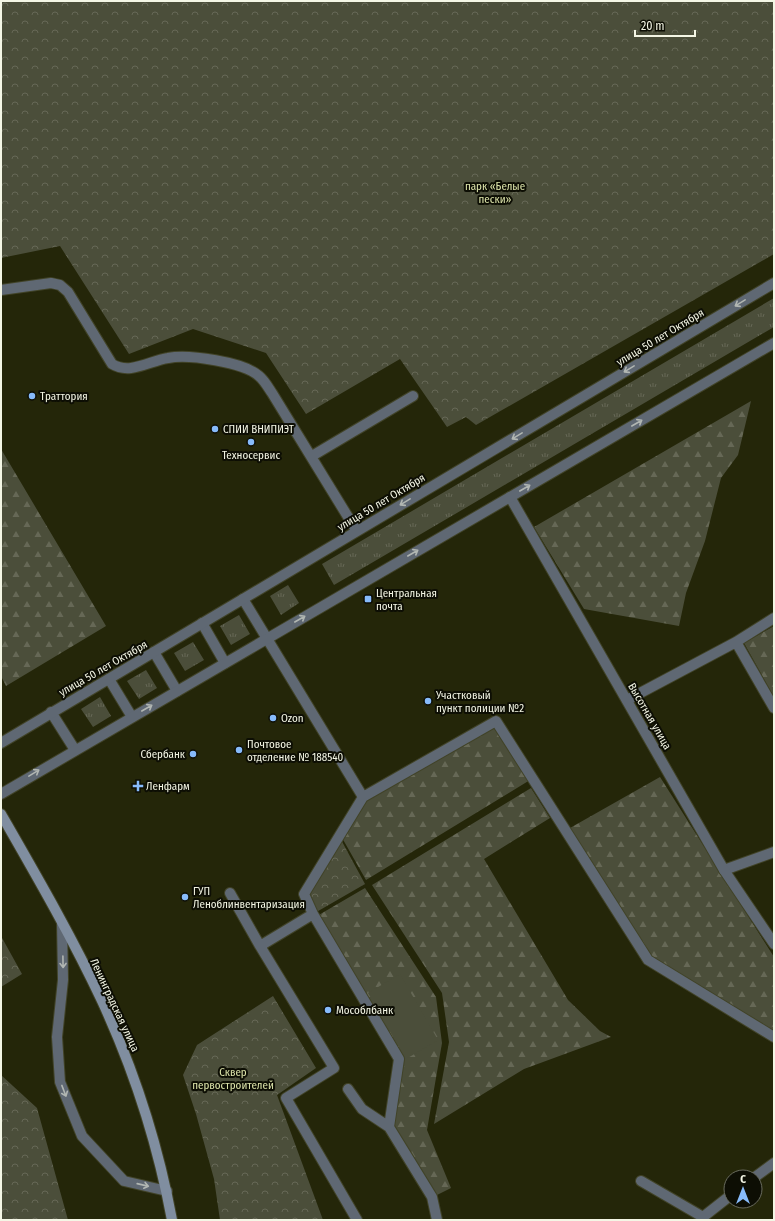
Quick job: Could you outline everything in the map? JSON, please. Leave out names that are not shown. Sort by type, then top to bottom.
[{"type":"main road","name":"Ленинградская улица","points":[[1,814],[62,923],[102,1001],[127,1060],[167,1191],[172,1220]]},
{"type":"street","name":"улица 50 лет Октября","points":[[1,743],[356,530],[774,283]]},
{"type":"street","points":[[1,290],[38,284],[60,285],[68,292],[112,364],[118,367],[130,369],[154,361],[185,357],[210,359],[242,367],[259,375],[312,456],[356,530]]},
{"type":"street","points":[[1,794],[774,343]]},
{"type":"street","points":[[312,456],[413,396]]},
{"type":"street","name":"Высотная улица","points":[[510,497],[724,870],[774,944]]},
{"type":"street","points":[[243,598],[362,797]]},
{"type":"street","points":[[627,700],[736,642],[774,618]]},
{"type":"street","points":[[202,623],[225,663]]},
{"type":"street","points":[[736,642],[774,708]]},
{"type":"street","points":[[154,652],[177,691]]},
{"type":"street","points":[[109,679],[132,717]]},
{"type":"street","points":[[51,712],[75,750]]},
{"type":"street","points":[[389,1127],[399,1059],[313,914],[304,894],[362,797],[496,721],[648,960],[774,1037]]},
{"type":"street","points":[[724,870],[774,852]]},
{"type":"street","points":[[230,893],[260,946],[337,1072],[286,1098],[357,1220]]},
{"type":"street","points":[[260,946],[313,914]]},
{"type":"street","points":[[62,923],[63,980],[58,1036],[60,1082],[82,1136],[124,1181],[167,1191]]},
{"type":"street","points":[[348,1089],[362,1109],[389,1127],[432,1197],[437,1220]]},
{"type":"street","points":[[763,1171],[774,1162]]},
{"type":"street","points":[[641,1181],[703,1217],[723,1201]]},
{"type":"green space","name":"парк «Белые пески»","points":[[1,1],[774,1],[774,254],[476,425],[466,417],[447,427],[400,359],[306,414],[266,353],[193,329],[129,354],[60,246],[1,258]]},
{"type":"green space","points":[[774,298],[774,327],[334,585],[322,564]]},
{"type":"green space","points":[[751,401],[738,455],[721,478],[705,541],[686,593],[679,626],[584,609],[534,527]]},
{"type":"green space","points":[[1,449],[106,626],[6,686],[1,676]]},
{"type":"green space","points":[[288,585],[299,603],[281,615],[270,596]]},
{"type":"green space","points":[[239,615],[250,634],[231,645],[220,626]]},
{"type":"green space","points":[[774,626],[774,697],[744,643]]},
{"type":"green space","points":[[193,642],[204,660],[185,671],[174,653]]},
{"type":"green space","points":[[146,670],[157,688],[139,699],[127,681]]},
{"type":"green space","points":[[100,697],[111,716],[93,727],[81,709]]},
{"type":"green space","points":[[494,725],[530,780],[366,880],[341,836],[364,799]]},
{"type":"green space","points":[[660,777],[774,957],[774,1033],[651,957],[570,828]]},
{"type":"green space","points":[[531,788],[550,818],[484,859],[568,1000],[600,1031],[611,1037],[524,1069],[434,1124],[449,1042],[442,993],[372,885]]},
{"type":"green space","points":[[339,836],[365,884],[313,914],[304,894]]},
{"type":"green space","points":[[365,888],[436,997],[442,1043],[427,1130],[451,1188],[435,1196],[392,1127],[403,1060],[317,916]]},
{"type":"green space","points":[[1,936],[22,974],[1,987]]},
{"type":"green space","points":[[400,974],[438,1040],[406,1059],[368,993]]},
{"type":"green space","name":"Сквер первостроителей","points":[[273,996],[316,1068],[277,1095],[323,1220],[220,1220],[214,1179],[196,1114],[183,1075],[197,1045]]},
{"type":"green space","points":[[1,1075],[37,1108],[68,1220],[1,1220]]},
{"type":"place","name":"Траттория","points":[[32,396]]},
{"type":"place","name":"СПИИ ВНИПИЭТ","points":[[215,429]]},
{"type":"place","name":"Техносервис","points":[[251,442]]},
{"type":"place","name":"Центральная почта","points":[[368,599]]},
{"type":"place","name":"Участковый пункт полиции №2","points":[[428,701]]},
{"type":"place","name":"Ozon","points":[[273,718]]},
{"type":"place","name":"Почтовое отделение № 188540","points":[[239,750]]},
{"type":"place","name":"Сбербанк","points":[[193,754]]},
{"type":"place","name":"Ленфарм","points":[[138,786]]},
{"type":"place","name":"ГУП Леноблинвентаризация","points":[[185,897]]},
{"type":"place","name":"Мособлбанк","points":[[328,1010]]}]
